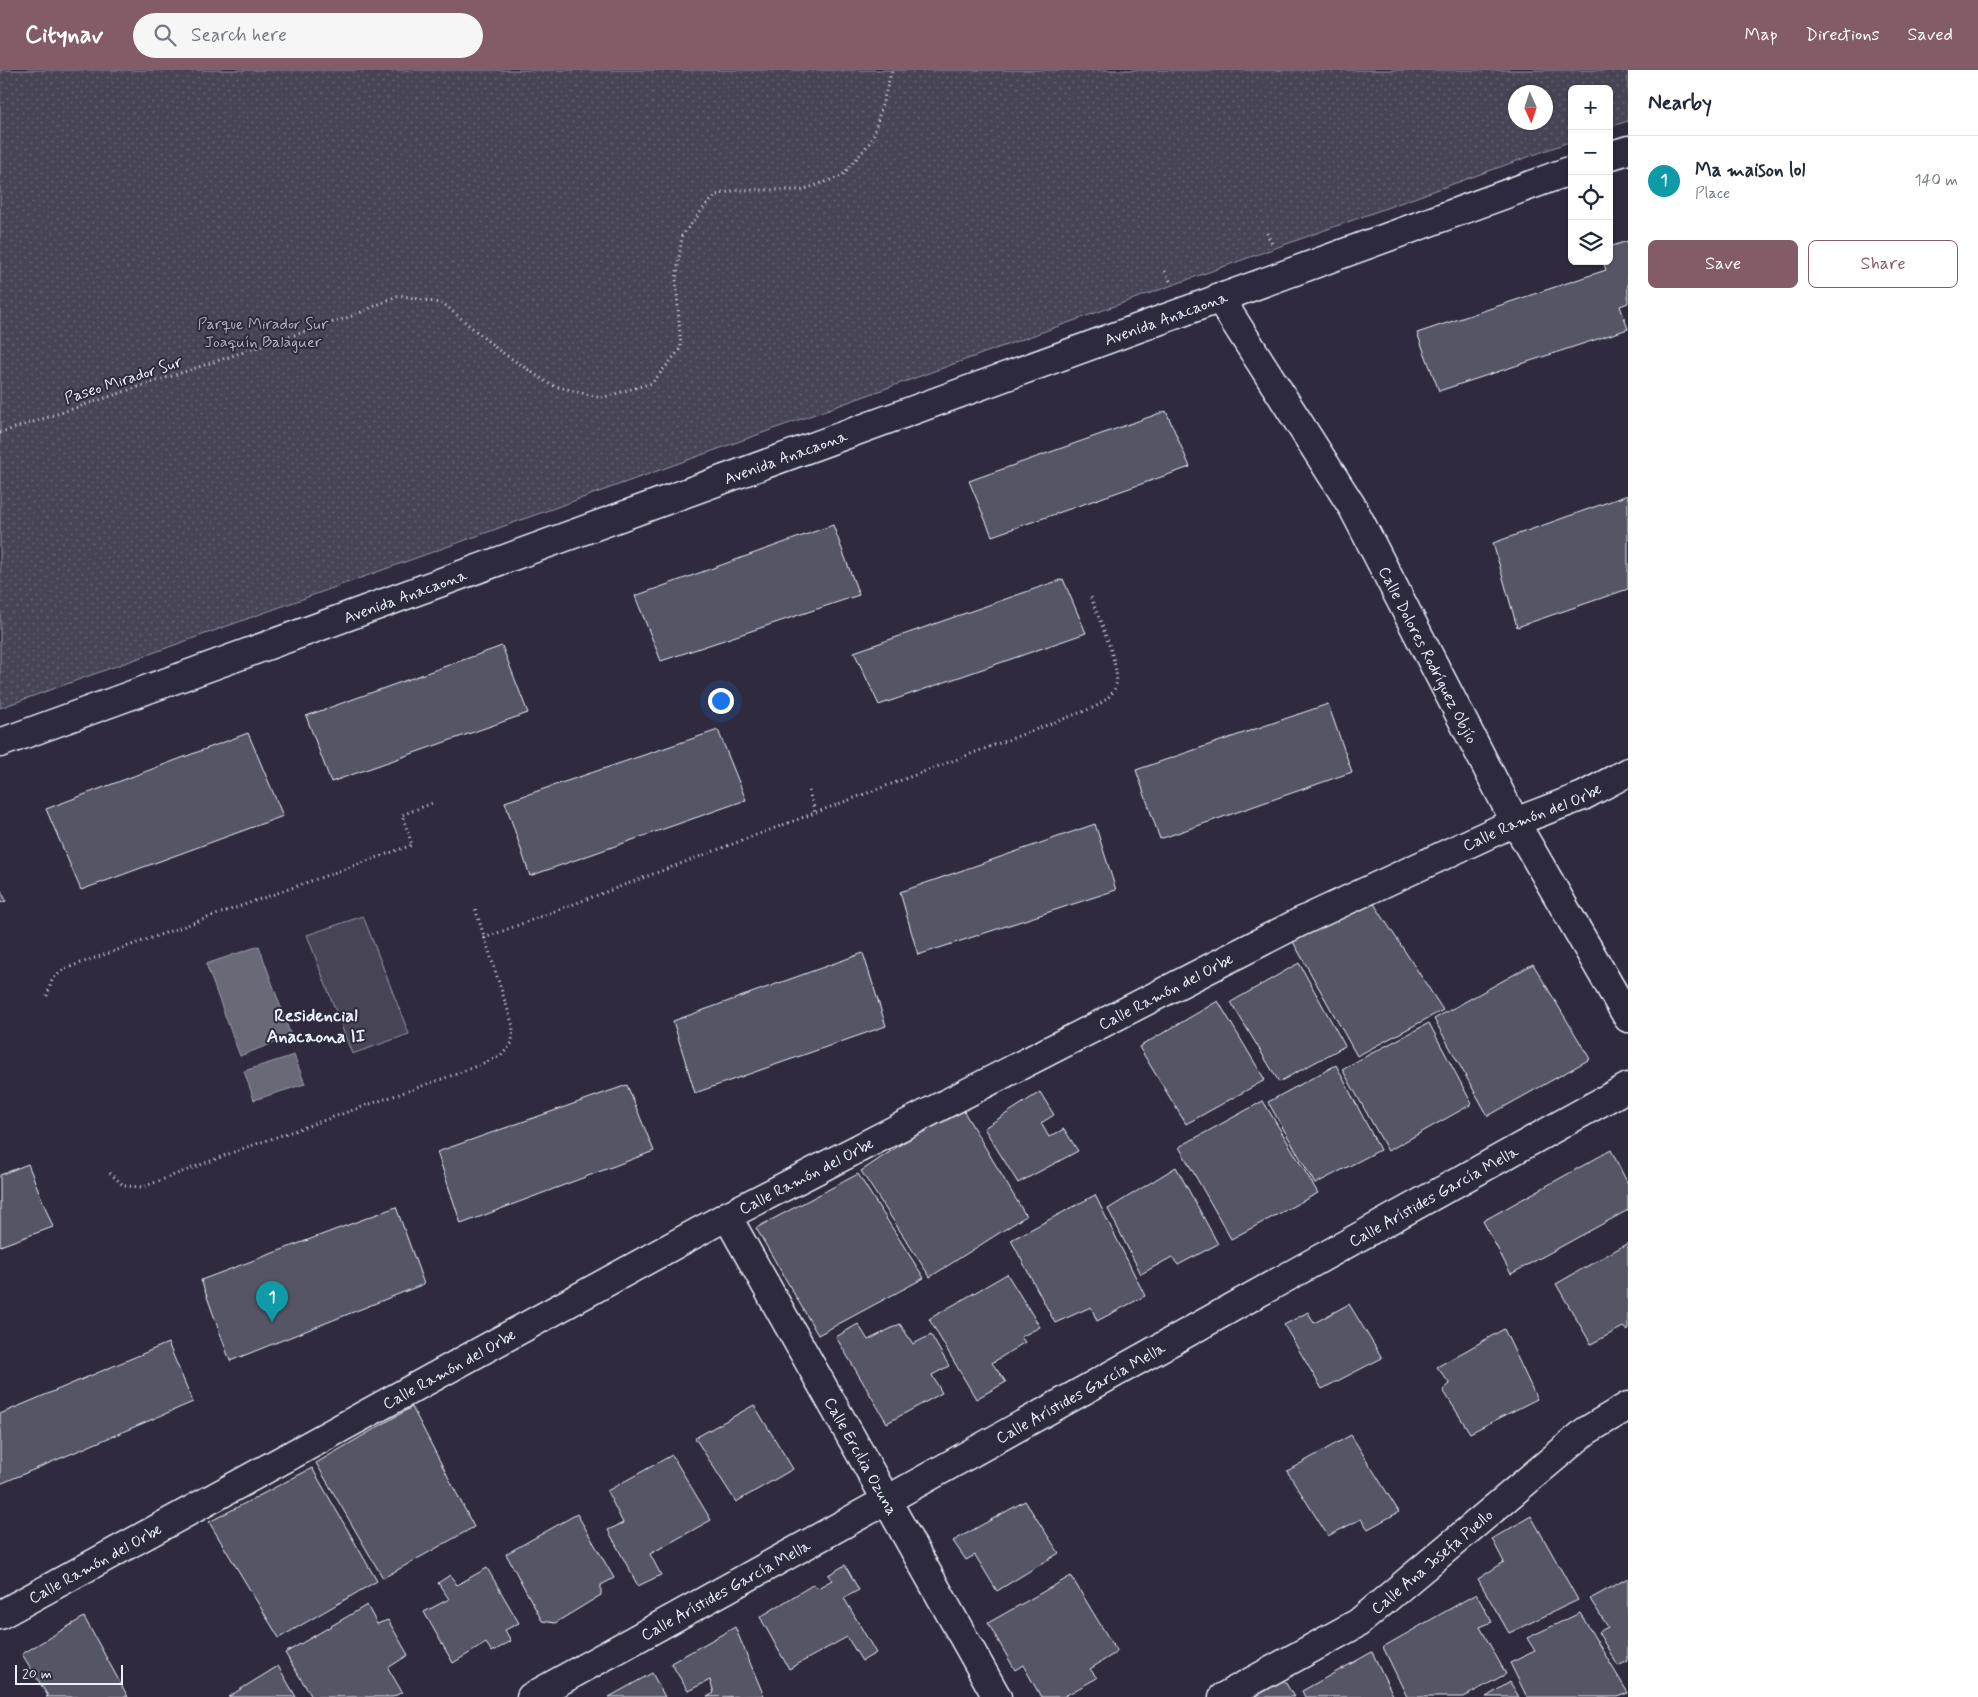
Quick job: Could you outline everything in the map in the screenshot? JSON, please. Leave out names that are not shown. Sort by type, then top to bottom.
[{"type":"street","points":[[1613,155],[1628,150]]},
{"type":"street","name":"Avenida Anacaona","points":[[0,743],[1568,171]]},
{"type":"street","name":"Calle Dolores Rodríguez Objío","points":[[1219,298],[1353,508],[1515,822],[1628,1018]]},
{"type":"street","name":"Calle Ramón del Orbe","points":[[0,1615],[727,1216],[1298,922],[1515,822],[1583,796],[1628,772]]},
{"type":"street","name":"Calle Arístides García Mella","points":[[531,1697],[1628,1087]]},
{"type":"street","name":"Calle Ercilia Ozuna","points":[[727,1216],[997,1697]]},
{"type":"street","name":"Calle Ana Josefa Puello","points":[[1223,1697],[1358,1623],[1586,1431],[1628,1406]]},
{"type":"path","name":"Paseo Mirador Sur","points":[[0,433],[355,316],[399,295],[444,304],[498,350],[551,385],[601,398],[652,383],[681,348],[676,280],[682,236],[716,195],[735,190],[802,190],[842,176],[872,140],[892,70]]},
{"type":"path","points":[[484,938],[1086,711],[1108,698],[1116,685],[1117,670],[1090,594]]},
{"type":"path","points":[[809,791],[815,813]]},
{"type":"path","points":[[47,996],[52,980],[64,970],[412,845],[402,815],[435,802]]},
{"type":"path","points":[[110,1173],[124,1186],[143,1187],[239,1150],[459,1073],[501,1056],[512,1042],[513,1026],[475,908]]},
{"type":"green space","name":"Parque Mirador Sur Joaquín Balaguer","points":[[0,70],[1628,70],[1628,121],[1613,126],[1613,85],[1568,85],[1568,142],[0,708]]},
{"type":"green space","points":[[363,916],[409,1034],[352,1054],[307,935]]},
{"type":"water","points":[[259,946],[291,1036],[240,1056],[206,964]]},
{"type":"water","points":[[294,1055],[305,1084],[254,1100],[244,1071]]},
{"type":"building","points":[[1628,241],[1628,303],[1620,306],[1628,329],[1439,391],[1417,333],[1606,270],[1604,265],[1613,265],[1613,246]]},
{"type":"building","points":[[1166,411],[1190,467],[992,536],[969,481]]},
{"type":"building","points":[[1628,495],[1628,589],[1517,627],[1493,543]]},
{"type":"building","points":[[833,525],[859,595],[661,661],[635,596]]},
{"type":"building","points":[[1063,579],[1086,633],[879,705],[854,652]]},
{"type":"building","points":[[502,646],[528,713],[331,782],[306,716]]},
{"type":"building","points":[[1328,704],[1352,772],[1160,839],[1136,770]]},
{"type":"building","points":[[718,730],[746,800],[530,876],[505,802]]},
{"type":"building","points":[[248,733],[283,816],[81,890],[46,809]]},
{"type":"building","points":[[1095,824],[1116,890],[918,955],[900,892]]},
{"type":"building","points":[[0,888],[6,901],[0,903]]},
{"type":"building","points":[[1371,899],[1443,1010],[1357,1056],[1292,940]]},
{"type":"building","points":[[863,953],[886,1026],[695,1093],[673,1021]]},
{"type":"building","points":[[1299,963],[1345,1046],[1279,1082],[1231,1002]]},
{"type":"building","points":[[1533,964],[1590,1059],[1488,1116],[1434,1019]]},
{"type":"building","points":[[1218,1001],[1265,1080],[1186,1124],[1139,1047]]},
{"type":"building","points":[[1429,1023],[1472,1104],[1388,1151],[1342,1069]]},
{"type":"building","points":[[1336,1065],[1380,1150],[1315,1184],[1268,1102]]},
{"type":"building","points":[[627,1085],[654,1151],[461,1224],[437,1152]]},
{"type":"building","points":[[1040,1092],[1054,1115],[1041,1123],[1049,1137],[1064,1129],[1078,1151],[1018,1183],[984,1128]]},
{"type":"building","points":[[1263,1101],[1318,1193],[1231,1239],[1179,1147]]},
{"type":"building","points":[[960,1105],[1026,1216],[930,1277],[861,1171]]},
{"type":"building","points":[[1611,1150],[1628,1184],[1628,1210],[1511,1274],[1483,1221]]},
{"type":"building","points":[[28,1164],[53,1227],[0,1246],[0,1175]]},
{"type":"building","points":[[1176,1167],[1218,1244],[1178,1265],[1172,1257],[1141,1274],[1108,1209]]},
{"type":"building","points":[[858,1174],[924,1278],[818,1335],[756,1228]]},
{"type":"building","points":[[1095,1195],[1145,1296],[1097,1321],[1091,1307],[1055,1323],[1011,1240]]},
{"type":"building","points":[[396,1207],[424,1284],[230,1361],[201,1280]]},
{"type":"building","points":[[1628,1243],[1628,1331],[1623,1327],[1591,1344],[1556,1284]]},
{"type":"building","points":[[1007,1274],[1040,1327],[1021,1337],[1025,1342],[992,1363],[1006,1382],[976,1399],[929,1319]]},
{"type":"building","points":[[1349,1304],[1382,1358],[1322,1389],[1284,1325],[1308,1312],[1314,1323]]},
{"type":"building","points":[[858,1324],[868,1340],[900,1324],[913,1344],[931,1335],[949,1366],[932,1375],[942,1393],[887,1423],[836,1337]]},
{"type":"building","points":[[1504,1329],[1537,1399],[1470,1433],[1443,1390],[1450,1384],[1437,1367]]},
{"type":"building","points":[[168,1343],[193,1402],[0,1484],[0,1414]]},
{"type":"building","points":[[754,1405],[793,1469],[736,1502],[695,1438]]},
{"type":"building","points":[[412,1407],[474,1527],[383,1578],[316,1463]]},
{"type":"building","points":[[1351,1435],[1399,1512],[1368,1529],[1361,1519],[1328,1536],[1287,1471]]},
{"type":"building","points":[[672,1455],[711,1520],[650,1554],[661,1575],[638,1586],[608,1530],[623,1523],[607,1491]]},
{"type":"building","points":[[312,1468],[377,1581],[279,1638],[209,1522]]},
{"type":"building","points":[[1025,1501],[1059,1553],[997,1591],[975,1555],[966,1560],[953,1541]]},
{"type":"building","points":[[577,1514],[614,1578],[601,1585],[601,1595],[555,1623],[542,1621],[506,1554]]},
{"type":"building","points":[[1531,1516],[1578,1600],[1509,1633],[1478,1579],[1504,1562],[1492,1539]]},
{"type":"building","points":[[845,1565],[859,1590],[844,1598],[876,1653],[862,1661],[847,1637],[789,1669],[760,1617],[814,1584],[818,1588],[832,1580],[828,1575]]},
{"type":"building","points":[[487,1568],[519,1623],[505,1630],[511,1641],[492,1652],[486,1643],[453,1663],[424,1612],[449,1599],[438,1583],[450,1575],[457,1585]]},
{"type":"building","points":[[1071,1576],[1117,1652],[1090,1669],[1097,1678],[1063,1697],[1041,1697],[1023,1665],[1015,1670],[988,1623]]},
{"type":"building","points":[[1628,1578],[1628,1661],[1618,1666],[1598,1632],[1608,1627],[1590,1599]]},
{"type":"building","points":[[1476,1594],[1492,1622],[1480,1627],[1506,1674],[1464,1697],[1407,1697],[1383,1647]]},
{"type":"building","points":[[367,1605],[377,1624],[388,1620],[408,1655],[388,1668],[402,1692],[393,1697],[312,1697],[285,1653]]},
{"type":"building","points":[[1580,1613],[1628,1693],[1617,1697],[1527,1697],[1510,1663],[1535,1651],[1527,1638]]},
{"type":"building","points":[[84,1617],[128,1697],[46,1697],[48,1696],[22,1654]]},
{"type":"building","points":[[735,1627],[764,1696],[707,1697],[714,1693],[710,1680],[688,1691],[671,1663]]},
{"type":"building","points":[[1372,1652],[1394,1697],[1305,1697],[1302,1691]]},
{"type":"building","points":[[278,1666],[296,1697],[228,1697]]},
{"type":"building","points":[[652,1673],[665,1697],[609,1697]]},
{"type":"building","points":[[1284,1680],[1294,1697],[1254,1697]]},
{"type":"building","points":[[1510,1682],[1519,1697],[1486,1697]]},
{"type":"place","name":"Ma maison lol","points":[[272,1322]]},
{"type":"district","name":"Residencial Anacaona II","points":[[316,1025]]}]
